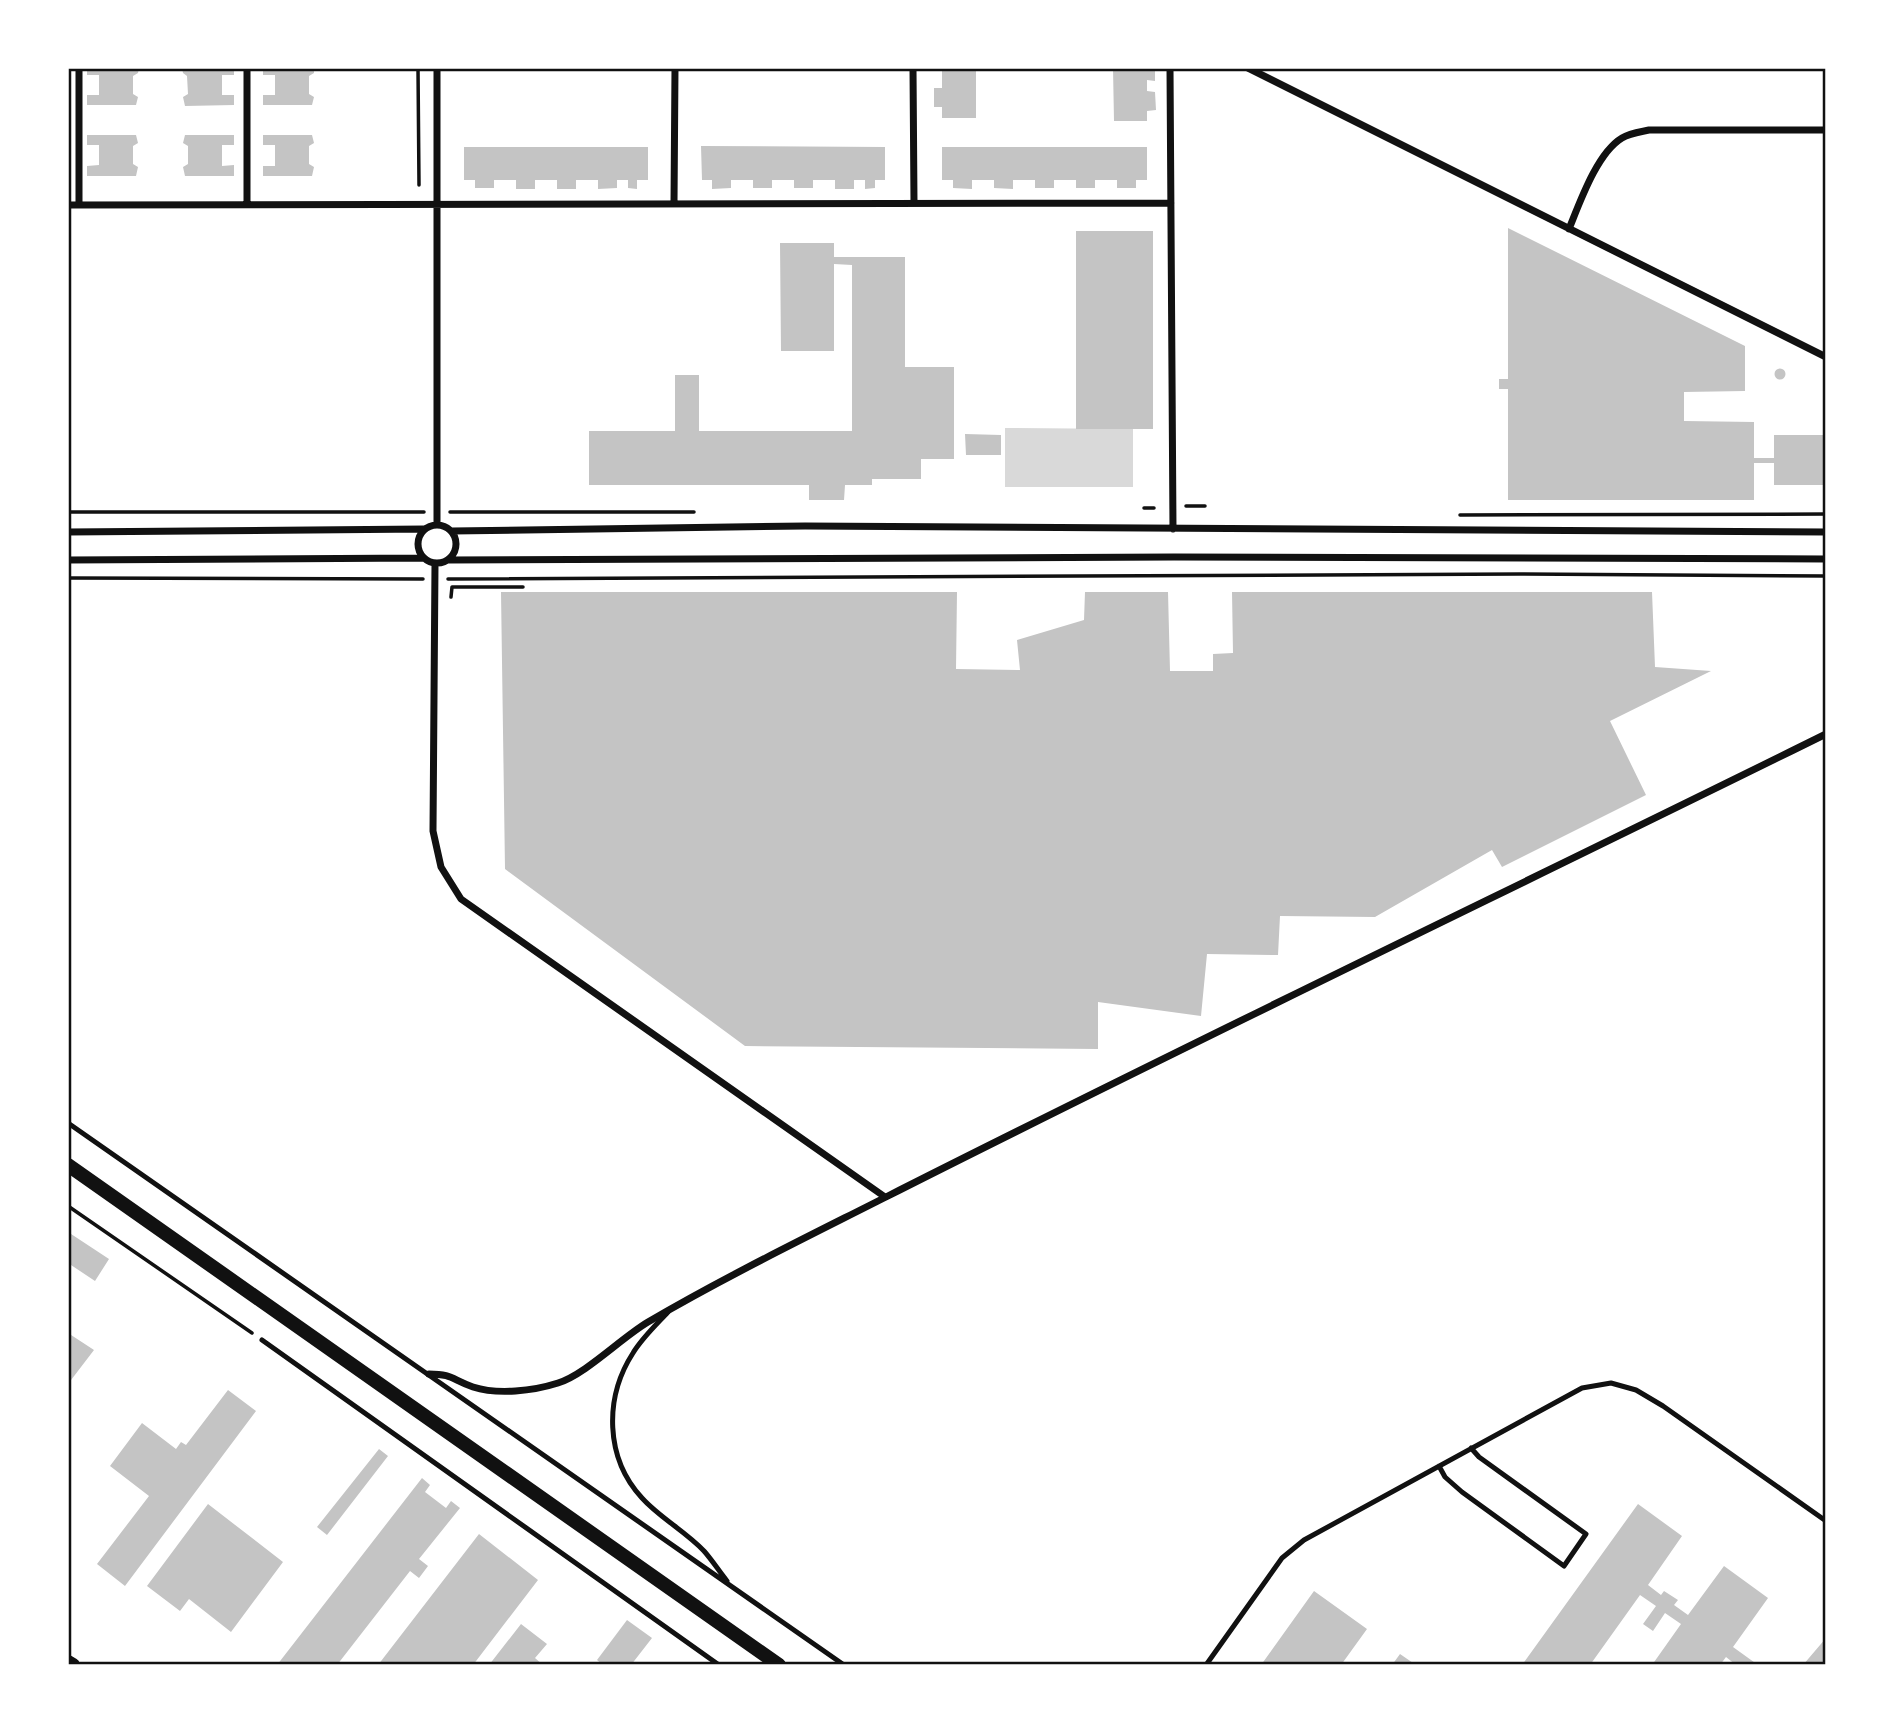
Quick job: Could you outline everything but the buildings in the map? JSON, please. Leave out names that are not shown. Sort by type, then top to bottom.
[{"type":"main road","points":[[68,1165],[779,1665]]},
{"type":"street","points":[[79,68],[79,205]]},
{"type":"street","points":[[247,68],[247,205]]},
{"type":"street","points":[[437,68],[437,524]]},
{"type":"street","points":[[674,204],[675,68]]},
{"type":"street","points":[[913,68],[914,204]]},
{"type":"street","points":[[1170,68],[1173,529]]},
{"type":"street","points":[[1248,68],[1826,357]]},
{"type":"street","points":[[1569,229],[1601,161],[1621,139],[1634,133],[1649,130],[1826,130]]},
{"type":"street","points":[[68,205],[1171,203]]},
{"type":"street","points":[[68,532],[424,529],[437,524],[452,531],[805,526],[1826,532]]},
{"type":"street","points":[[423,558],[417,540],[424,529]]},
{"type":"street","points":[[448,560],[455,549],[452,531]]},
{"type":"street","points":[[68,560],[423,558],[435,564],[448,560],[1174,557],[1826,559]]},
{"type":"street","points":[[435,564],[433,831],[441,867],[461,900],[885,1197]]},
{"type":"street","points":[[429,1374],[446,1374],[472,1387],[487,1390],[519,1390],[567,1379],[630,1332],[885,1197],[1826,734]]},
{"type":"lane","points":[[68,1122],[844,1665]]},
{"type":"lane","points":[[672,1308],[643,1339],[625,1366],[614,1399],[613,1438],[625,1475],[635,1490],[644,1501],[703,1550],[731,1586]]},
{"type":"lane","points":[[262,1340],[719,1665]]},
{"type":"lane","points":[[1206,1665],[1282,1558],[1304,1540],[1582,1388],[1611,1383],[1636,1390],[1663,1406],[1826,1521]]},
{"type":"lane","points":[[1439,1465],[1445,1477],[1462,1492],[1564,1566],[1586,1534],[1479,1457],[1471,1448]]},
{"type":"path","points":[[418,68],[419,185]]},
{"type":"path","points":[[1186,506],[1205,506]]},
{"type":"path","points":[[1144,508],[1154,508]]},
{"type":"path","points":[[68,512],[437,512]]},
{"type":"path","points":[[1452,515],[1826,514]]},
{"type":"path","points":[[68,579],[1506,574],[1826,576]]},
{"type":"path","points":[[451,597],[452,587],[523,587]]},
{"type":"path","points":[[68,1206],[262,1340]]},
{"type":"shaded area","points":[[1005,428],[1133,429],[1133,487],[1005,487]]}]
